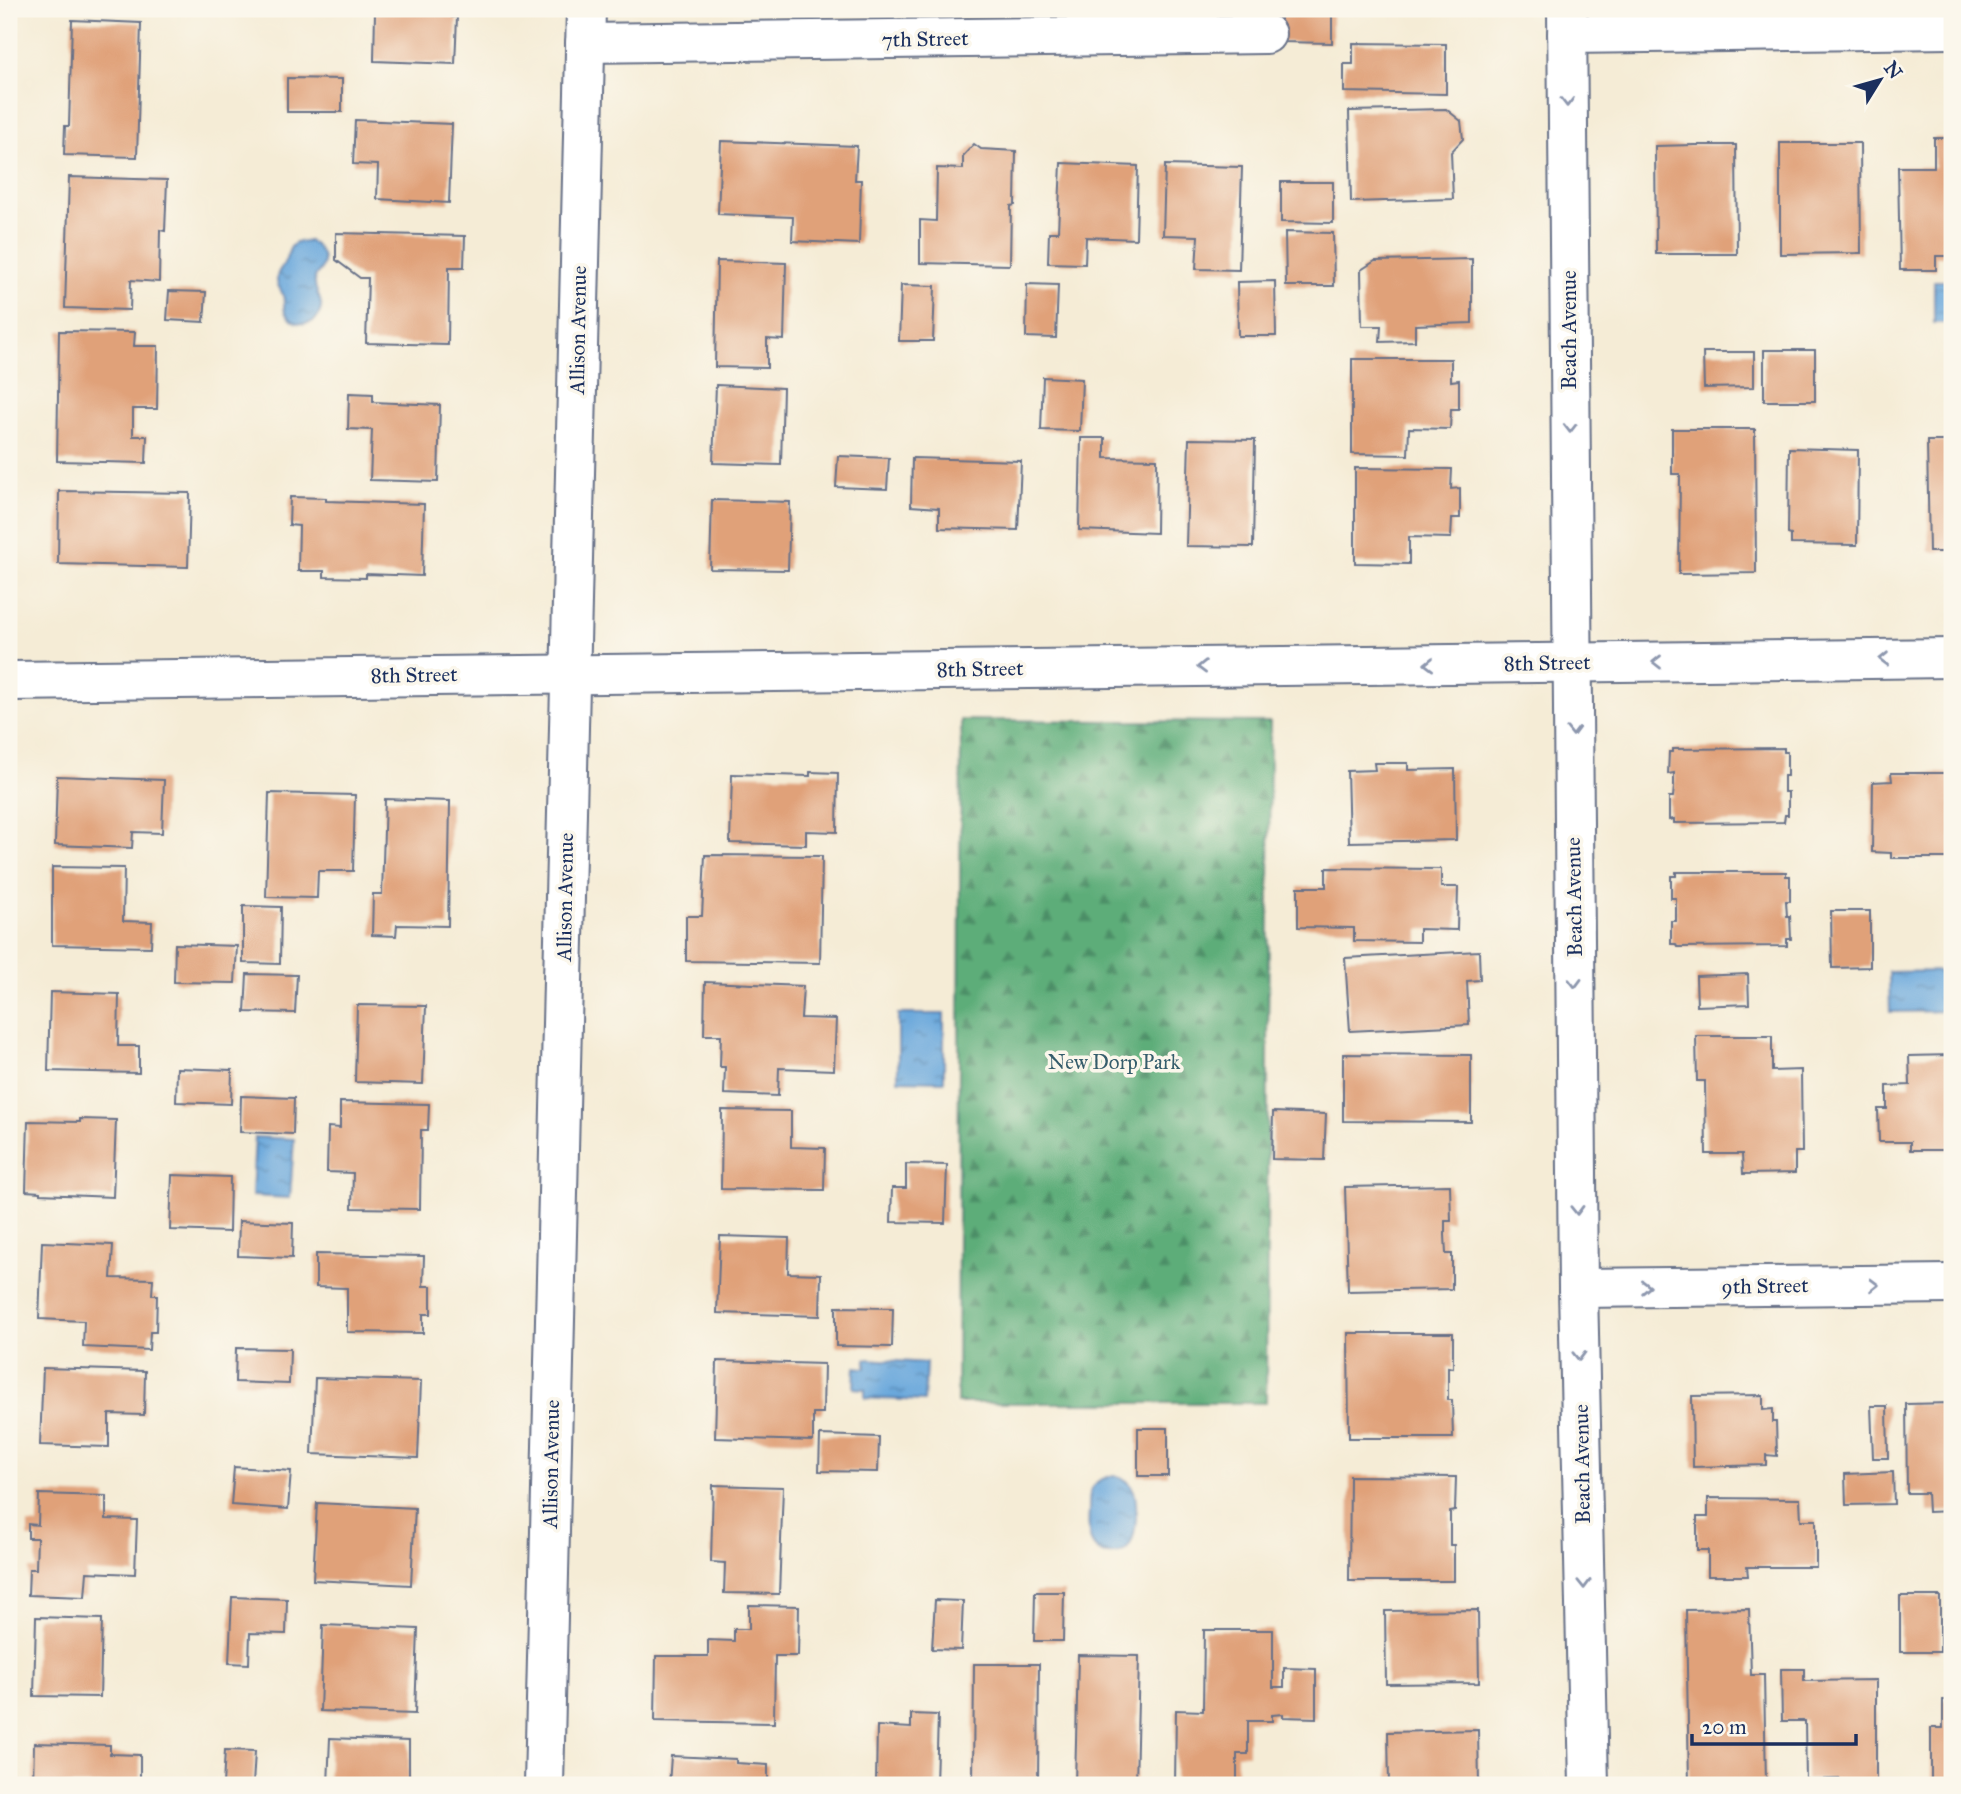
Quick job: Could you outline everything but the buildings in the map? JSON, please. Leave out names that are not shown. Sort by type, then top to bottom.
[{"type":"street","points":[[1567,21],[1952,29]]},
{"type":"street","name":"Beach Avenue","points":[[1567,21],[1578,1288],[1589,1785]]},
{"type":"street","name":"7th Street","points":[[586,26],[1266,34]]},
{"type":"street","name":"Allison Avenue","points":[[544,1785],[586,26]]},
{"type":"street","name":"8th Street","points":[[9,681],[1952,658]]},
{"type":"street","name":"9th Street","points":[[1578,1288],[1952,1284]]},
{"type":"green space","name":"New Dorp Park","points":[[961,720],[1270,722],[1266,1403],[957,1403]]},
{"type":"water","points":[[309,241],[319,249],[322,256],[323,265],[315,278],[321,309],[314,321],[301,324],[285,312],[284,297],[277,277],[293,245]]},
{"type":"water","points":[[1934,281],[1952,281],[1952,323],[1934,323]]},
{"type":"water","points":[[1952,971],[1952,1011],[1890,1012],[1889,972]]},
{"type":"water","points":[[898,1014],[944,1014],[944,1081],[898,1080]]},
{"type":"water","points":[[255,1137],[294,1139],[290,1198],[252,1196]]},
{"type":"water","points":[[866,1359],[926,1363],[924,1401],[865,1398],[865,1389],[854,1388],[855,1367],[866,1368]]},
{"type":"water","points":[[1114,1475],[1127,1481],[1134,1490],[1135,1524],[1131,1543],[1127,1548],[1116,1554],[1108,1554],[1101,1552],[1092,1543],[1088,1524],[1089,1500],[1095,1483]]}]
